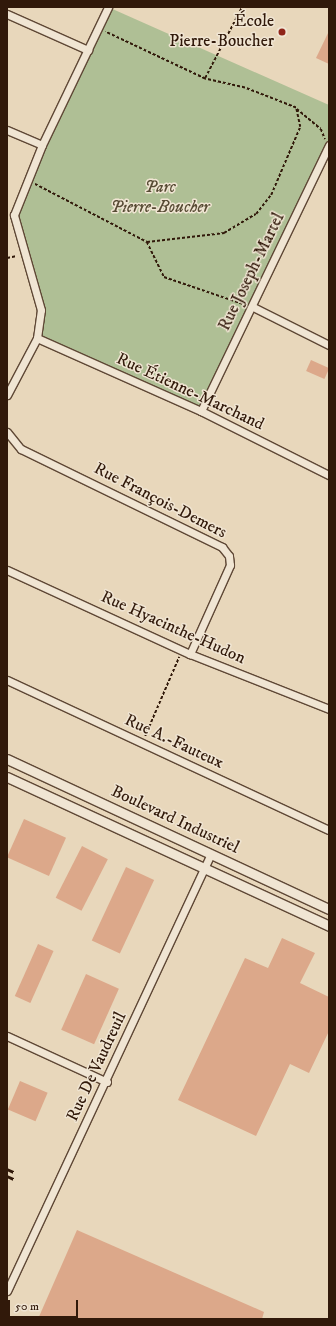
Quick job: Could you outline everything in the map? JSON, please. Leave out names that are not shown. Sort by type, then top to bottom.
[{"type":"street","points":[[7,395],[37,338],[41,310],[23,255],[14,215],[42,145],[108,7]]},
{"type":"street","points":[[7,14],[88,50]]},
{"type":"street","points":[[7,130],[42,145]]},
{"type":"street","name":"Rue Joseph-Martel","points":[[201,411],[326,159],[329,144]]},
{"type":"street","points":[[253,307],[329,344]]},
{"type":"street","name":"Rue Étienne-Marchand","points":[[37,338],[201,411],[329,475]]},
{"type":"street","name":"Rue François-Demers","points":[[7,432],[22,448],[222,547],[229,556],[230,565],[190,654]]},
{"type":"street","name":"Rue Hyacinthe-Hudon","points":[[7,570],[190,654],[329,709]]},
{"type":"street","name":"Rue A.-Fauteux","points":[[7,680],[329,830]]},
{"type":"street","name":"Boulevard Industriel","points":[[7,759],[329,909]]},
{"type":"street","points":[[31,788],[40,774]]},
{"type":"street","name":"Boulevard Industriel","points":[[7,777],[329,926]]},
{"type":"street","points":[[87,814],[94,800]]},
{"type":"street","points":[[121,830],[129,816]]},
{"type":"street","name":"Rue De Vaudreuil","points":[[7,1291],[107,1082],[211,854]]},
{"type":"street","points":[[7,1036],[107,1082]]},
{"type":"path","points":[[205,78],[242,7]]},
{"type":"path","points":[[98,29],[205,78],[245,88],[296,108],[321,129],[329,144]]},
{"type":"path","points":[[28,180],[147,242],[224,233],[256,214],[271,195],[300,127],[296,108]]},
{"type":"path","points":[[147,242],[164,277],[253,307]]},
{"type":"path","points":[[7,258],[23,255]]},
{"type":"path","points":[[142,744],[182,650]]},
{"type":"green space","name":"Parc Pierre-Boucher","points":[[108,7],[329,105],[329,145],[201,411],[37,338],[41,309],[14,215]]},
{"type":"building","points":[[329,31],[329,64],[316,58]]},
{"type":"building","points":[[311,360],[329,368],[324,379],[306,371]]},
{"type":"building","points":[[24,819],[66,838],[49,876],[7,857]]},
{"type":"building","points":[[82,846],[108,859],[82,911],[56,898]]},
{"type":"building","points":[[126,867],[154,880],[120,954],[92,940]]},
{"type":"building","points":[[282,938],[315,953],[300,983],[329,997],[329,1031],[309,1073],[290,1064],[256,1136],[178,1100],[245,958],[268,968]]},
{"type":"building","points":[[38,944],[54,951],[30,1003],[15,996]]},
{"type":"building","points":[[86,974],[119,989],[94,1044],[61,1030]]},
{"type":"building","points":[[20,1081],[48,1093],[36,1121],[8,1110]]},
{"type":"building","points":[[77,1230],[264,1312],[262,1319],[38,1319]]},
{"type":"railway","points":[[7,1169],[16,1173]]},
{"type":"railway","points":[[7,1176],[16,1180]]},
{"type":"place","name":"École Pierre-Boucher","points":[[282,32]]}]
